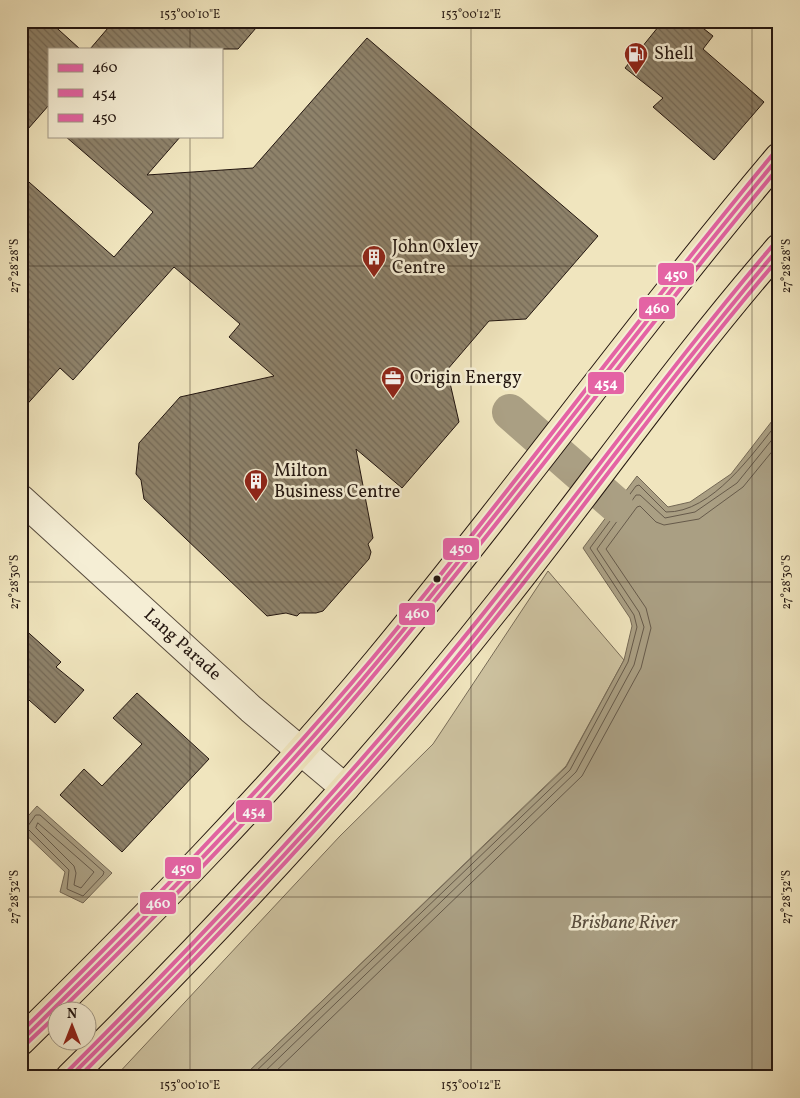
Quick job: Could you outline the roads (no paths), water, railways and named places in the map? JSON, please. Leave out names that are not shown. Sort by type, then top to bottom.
[{"type":"highway","points":[[21,1041],[102,960],[302,751],[379,660],[524,479],[699,251],[779,157]]},
{"type":"highway","points":[[70,1077],[298,842],[434,684],[645,417],[707,335],[779,248]]},
{"type":"street","name":"Lang Parade","points":[[21,499],[252,709],[344,788]]},
{"type":"water","name":"Brisbane River","points":[[779,412],[779,1077],[243,1077],[566,767],[624,660],[632,626],[630,618],[583,548],[637,476],[668,507],[690,502],[731,474]]},
{"type":"water","points":[[37,806],[112,873],[83,903],[60,892],[65,872],[21,830],[21,824]]},
{"type":"waterway","points":[[510,412],[615,504]]},
{"type":"place","name":"Shell","points":[[636,75]]},
{"type":"place","name":"John Oxley Centre","points":[[374,278]]},
{"type":"place","name":"Origin Energy","points":[[393,399]]},
{"type":"place","name":"Milton Business Centre","points":[[256,502]]}]
